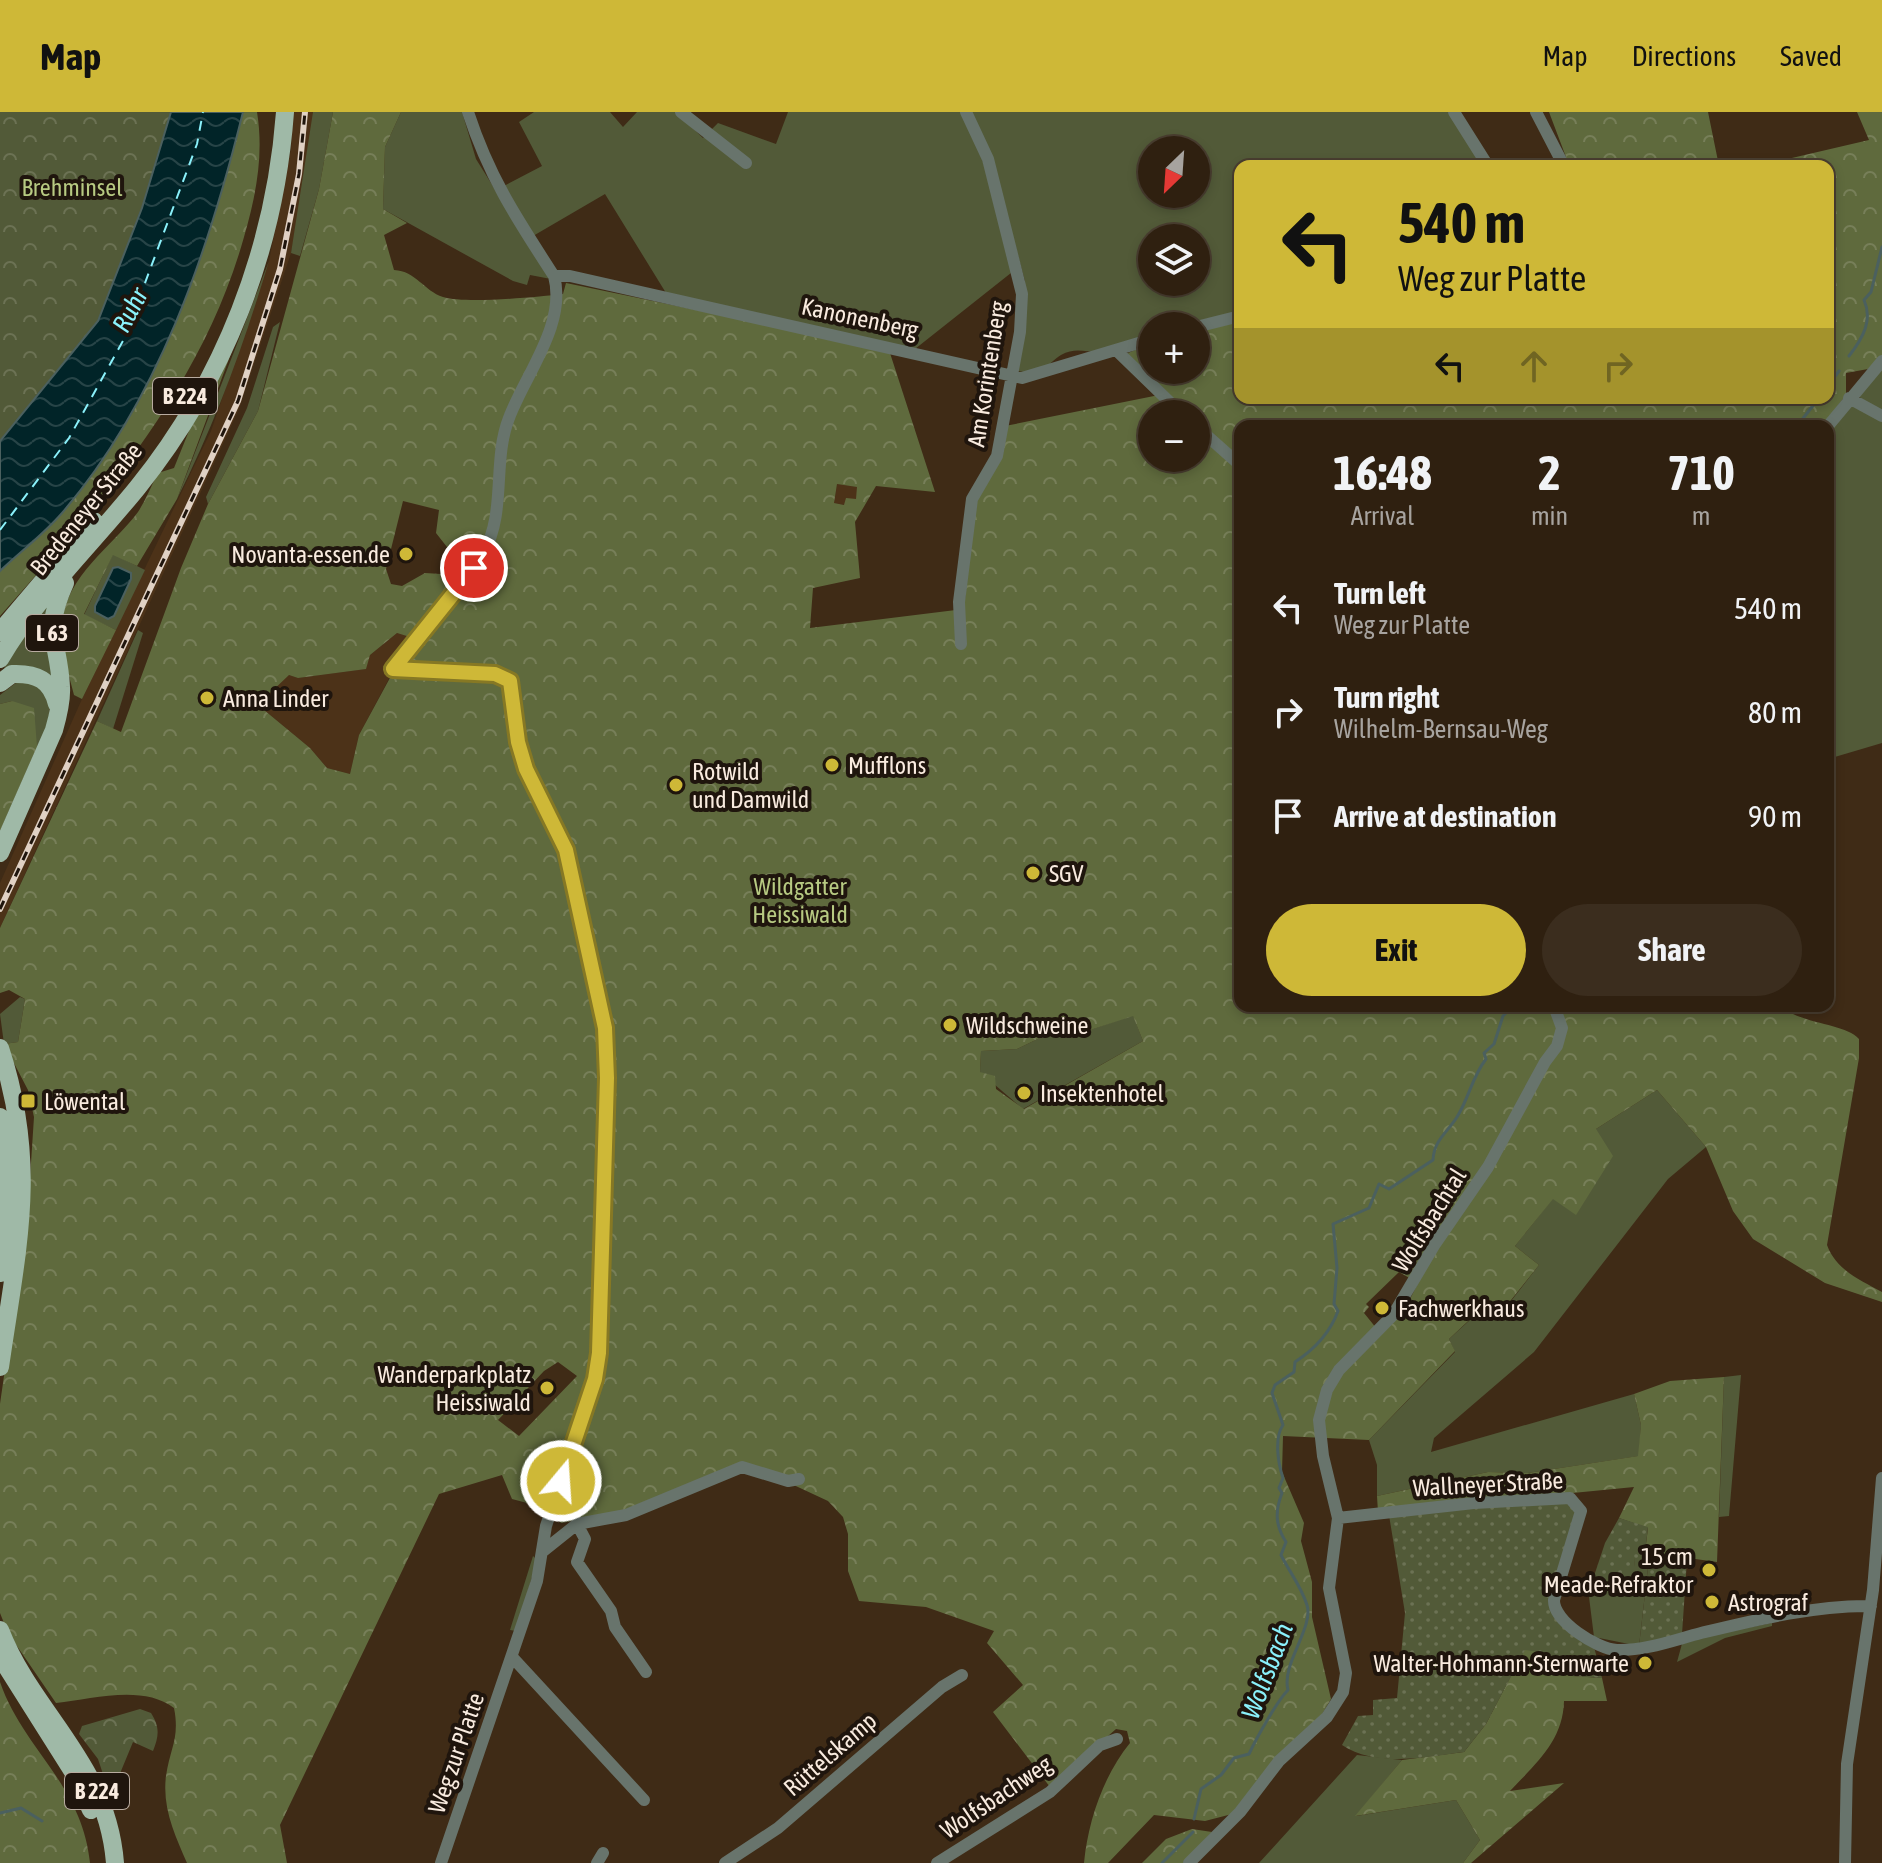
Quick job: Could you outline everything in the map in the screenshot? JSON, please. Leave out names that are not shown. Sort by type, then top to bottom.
[{"type":"main road","name":"Bredeneyer Straße","points":[[0,632],[46,574],[121,491],[184,399],[210,352],[250,246],[263,190],[273,112]]},
{"type":"main road","name":"Bredeneyer Straße","points":[[0,659],[165,451],[220,359],[262,249],[275,192],[285,112]]},
{"type":"main road","name":"L 63","points":[[0,853],[59,711],[61,686],[52,624],[57,600],[76,560]]},
{"type":"main road","points":[[0,683],[12,674],[42,678],[53,689],[59,711]]},
{"type":"main road","points":[[0,1048],[21,1127],[24,1189],[0,1367]]},
{"type":"main road","points":[[0,1117],[8,1189],[0,1282]]},
{"type":"main road","name":"B 224","points":[[0,1630],[18,1663],[83,1761],[108,1821],[115,1863]]},
{"type":"main road","name":"B 224","points":[[0,1656],[87,1798],[97,1824],[104,1863]]},
{"type":"street","points":[[468,112],[480,151],[500,193],[554,276]]},
{"type":"street","points":[[681,112],[746,163]]},
{"type":"street","name":"Am Korintenberg","points":[[961,644],[959,602],[972,499],[997,456],[1020,332],[1022,294],[1019,269],[988,159],[966,112]]},
{"type":"street","points":[[1454,112],[1484,160]]},
{"type":"street","points":[[1536,112],[1561,160]]},
{"type":"street","name":"Weg zur Platte","points":[[441,1863],[513,1658],[542,1552],[546,1526],[595,1379],[599,1353],[607,1090],[605,1028],[566,850],[526,769],[518,742],[510,681],[495,674],[393,669],[474,568],[488,543],[495,517],[505,429],[552,321],[558,290],[554,276]]},
{"type":"street","name":"Kanonenberg","points":[[554,276],[570,276],[1010,375],[1033,377],[1138,344]]},
{"type":"street","points":[[1210,324],[1234,318]]},
{"type":"street","points":[[1117,351],[1168,400]]},
{"type":"street","points":[[1832,420],[1882,361]]},
{"type":"street","points":[[1849,398],[1882,416]]},
{"type":"street","points":[[1210,438],[1234,460]]},
{"type":"street","name":"Wolfsbachtal","points":[[1189,1863],[1240,1812],[1279,1761],[1327,1717],[1343,1692],[1346,1673],[1329,1588],[1338,1518],[1320,1432],[1327,1390],[1339,1370],[1393,1315],[1435,1244],[1488,1167],[1545,1062],[1557,1046],[1562,1028],[1556,1012]]},
{"type":"street","points":[[542,1552],[577,1524],[626,1515],[742,1467],[788,1481],[799,1479]]},
{"type":"street","points":[[1845,1863],[1847,1764],[1871,1606],[1882,1478]]},
{"type":"street","name":"Wallneyer Straße","points":[[1338,1518],[1474,1503],[1570,1498],[1579,1506],[1580,1515],[1554,1600],[1554,1610],[1561,1618],[1611,1650],[1638,1649],[1777,1617],[1871,1606]]},
{"type":"street","points":[[577,1524],[585,1539],[577,1562],[611,1611],[615,1627],[646,1672]]},
{"type":"street","points":[[513,1658],[644,1800]]},
{"type":"street","name":"Rüttelskamp","points":[[725,1863],[778,1828],[942,1687],[962,1675]]},
{"type":"street","name":"Wolfsbachweg","points":[[937,1863],[1050,1792],[1100,1745],[1117,1739]]},
{"type":"shaded area","points":[[293,112],[313,112],[311,146],[291,253],[239,409],[0,928],[0,883],[82,699],[211,431],[269,261],[291,149]]},
{"type":"shaded area","points":[[837,484],[858,487],[856,500],[845,505],[834,503]]},
{"type":"shaded area","points":[[397,633],[411,637],[359,735],[350,774],[327,768],[310,748],[258,705],[263,692],[289,675],[298,678],[365,669],[370,655]]},
{"type":"green space","name":"Brehminsel","points":[[0,112],[171,112],[142,208],[98,321],[0,441]]},
{"type":"green space","points":[[243,112],[257,112],[260,144],[255,190],[226,292],[202,343],[175,393],[111,486],[0,616],[0,571],[55,521],[96,469],[126,423],[152,374],[196,271]]},
{"type":"green space","points":[[313,112],[333,112],[319,189],[300,256],[291,253]]},
{"type":"green space","name":"Wildgatter Heissiwald","points":[[333,112],[401,112],[385,147],[383,209],[407,223],[384,235],[394,270],[408,274],[443,297],[468,300],[537,297],[563,294],[566,283],[889,350],[935,492],[876,486],[855,522],[860,578],[813,588],[810,628],[964,609],[975,498],[1005,426],[1164,394],[1154,384],[1210,384],[1210,328],[1234,322],[1234,404],[1834,404],[1834,160],[1783,160],[1869,140],[1857,112],[1882,112],[1882,356],[1868,369],[1846,373],[1846,395],[1827,420],[1234,420],[1234,451],[1222,455],[1234,466],[1234,1012],[1789,1012],[1853,1034],[1859,1039],[1859,1058],[1827,1245],[1843,1268],[1882,1292],[1882,1302],[1825,1283],[1753,1239],[1733,1211],[1706,1147],[1657,1090],[1596,1129],[1613,1156],[1576,1215],[1553,1199],[1515,1246],[1539,1265],[1496,1319],[1481,1309],[1449,1339],[1455,1351],[1369,1440],[1283,1436],[1282,1472],[1304,1523],[1301,1541],[1312,1582],[1312,1617],[1331,1699],[1318,1721],[1232,1814],[1205,1821],[1154,1815],[1108,1863],[1084,1863],[1098,1800],[1112,1770],[1130,1743],[1127,1731],[1116,1729],[1050,1787],[993,1712],[1023,1685],[987,1643],[994,1631],[926,1607],[859,1601],[848,1571],[848,1534],[843,1517],[828,1501],[744,1462],[623,1512],[561,1523],[546,1508],[512,1499],[502,1475],[439,1494],[280,1825],[287,1863],[187,1863],[170,1821],[165,1788],[175,1735],[174,1708],[162,1701],[133,1695],[56,1703],[8,1633],[0,1613],[0,1404],[28,1209],[34,1117],[28,1090],[4,1044],[18,1042],[25,999],[9,990],[0,993],[0,928],[97,721],[121,732],[181,568],[208,504],[258,411],[319,189]],"holes":[[[837,484],[857,487],[856,499],[846,498],[844,505],[834,503]],[[403,501],[439,510],[436,533],[447,547],[473,549],[456,575],[425,573],[402,586],[391,584],[386,569]],[[397,633],[410,637],[383,667],[391,676],[359,735],[350,774],[327,768],[310,748],[258,705],[263,692],[270,693],[289,675],[298,678],[366,669],[370,655]],[[1133,1016],[1143,1041],[1024,1109],[996,1089],[995,1076],[980,1072],[981,1051],[1017,1049],[1050,1033],[1084,1032]],[[1399,1272],[1418,1283],[1407,1305],[1381,1334],[1364,1313],[1369,1307],[1366,1304]],[[558,1362],[577,1376],[519,1436],[498,1420],[544,1371]]]},
{"type":"green space","points":[[401,112],[462,112],[476,159],[551,279],[530,275],[527,285],[513,281],[383,209],[385,147]]},
{"type":"green space","points":[[534,112],[610,112],[623,127],[637,112],[676,112],[703,138],[718,123],[776,144],[788,112],[963,112],[976,139],[1016,269],[915,349],[666,293],[605,194],[533,236],[502,187],[542,166],[519,122]]},
{"type":"green space","points":[[969,112],[1448,112],[1479,160],[1234,160],[1234,314],[1210,320],[1210,312],[1138,312],[1138,341],[1104,352],[1066,353],[1040,372],[1018,371],[1025,281],[1001,194]]},
{"type":"green space","points":[[1549,112],[1708,112],[1718,160],[1562,160],[1566,157]]},
{"type":"green space","points":[[269,261],[228,382],[177,499]]},
{"type":"green space","points":[[280,322],[258,411],[208,504],[206,497],[247,408],[273,327]]},
{"type":"green space","points":[[233,348],[177,499],[137,566],[113,555],[84,614],[116,630],[82,699],[74,695],[63,650],[62,622],[72,590],[92,562],[138,512],[158,473],[174,468],[193,421]]},
{"type":"green space","points":[[1138,349],[1138,369],[1130,361],[1128,353]]},
{"type":"green space","points":[[1882,370],[1882,411],[1859,397],[1858,391]]},
{"type":"green space","points":[[1850,405],[1882,419],[1882,743],[1834,757],[1834,425]]},
{"type":"green space","points":[[113,554],[145,570],[116,630],[84,615]],"holes":[[[118,567],[131,573],[108,619],[96,613],[95,606]]]},
{"type":"green space","points":[[51,599],[54,683],[0,676],[22,635]]},
{"type":"green space","points":[[138,630],[143,633],[113,729],[97,721]]},
{"type":"green space","points":[[17,682],[41,689],[50,705],[47,725],[37,747],[12,701],[0,704],[0,695]]},
{"type":"green space","points":[[12,701],[34,708],[37,747],[0,831],[0,704]]},
{"type":"green space","points":[[20,997],[25,999],[18,1042],[4,1044],[0,1014]]},
{"type":"green space","points":[[1133,1015],[1143,1041],[1023,1109],[980,1072],[981,1051],[1017,1049],[1050,1033],[1084,1032]]},
{"type":"green space","points":[[1657,1090],[1706,1147],[1668,1179],[1534,1352],[1434,1438],[1431,1452],[1634,1394],[1641,1425],[1639,1456],[1528,1473],[1488,1472],[1377,1496],[1377,1465],[1369,1440],[1455,1352],[1449,1339],[1482,1309],[1497,1319],[1539,1265],[1515,1246],[1553,1198],[1576,1214],[1596,1129]]},
{"type":"green space","points":[[1741,1375],[1729,1516],[1719,1517],[1724,1377]]},
{"type":"green space","points":[[1724,1377],[1717,1562],[1645,1552],[1648,1528],[1619,1518],[1634,1487],[1378,1512],[1377,1496],[1488,1472],[1528,1473],[1638,1456],[1641,1425],[1634,1394],[1670,1381]]},
{"type":"green space","points":[[1565,1499],[1578,1512],[1551,1600],[1593,1643],[1602,1678],[1572,1676],[1547,1653],[1525,1650],[1486,1724],[1464,1752],[1386,1759],[1356,1752],[1342,1745],[1358,1716],[1373,1715],[1373,1700],[1397,1698],[1405,1613],[1389,1515]]},
{"type":"green space","points":[[1619,1518],[1648,1527],[1645,1552],[1687,1560],[1682,1634],[1639,1646],[1649,1559],[1635,1558],[1633,1586],[1592,1582],[1605,1543]]},
{"type":"green space","points":[[533,1556],[537,1560],[516,1631],[510,1630]]},
{"type":"green space","points":[[1635,1557],[1649,1559],[1639,1646],[1594,1637],[1589,1597],[1592,1582],[1632,1586]]},
{"type":"green space","points":[[1772,1623],[1772,1626],[1725,1638],[1677,1662],[1683,1640]]},
{"type":"green space","points":[[1525,1649],[1547,1653],[1572,1676],[1602,1678],[1607,1701],[1564,1701],[1559,1728],[1553,1740],[1510,1791],[1564,1783],[1471,1863],[1463,1863],[1480,1840],[1456,1800],[1355,1816],[1402,1760],[1464,1752],[1486,1724]]},
{"type":"green space","points":[[0,1682],[10,1706],[76,1811],[85,1835],[90,1863],[0,1863]]},
{"type":"green space","points":[[140,1709],[151,1713],[156,1723],[155,1746],[153,1751],[133,1742],[121,1771],[116,1798],[111,1798],[98,1759],[79,1734],[82,1726]]},
{"type":"green space","points":[[1357,1755],[1402,1760],[1356,1816],[1456,1800],[1480,1840],[1463,1863],[1259,1863]]},
{"type":"green space","points":[[1192,1829],[1212,1832],[1183,1863],[1142,1863],[1166,1839]]},
{"type":"water","name":"Ruhr","points":[[171,112],[243,112],[196,271],[152,374],[126,423],[96,469],[55,521],[0,571],[0,441],[98,321],[142,208]]},
{"type":"water","points":[[113,568],[131,573],[131,579],[114,616],[108,619],[95,612],[95,606]]},
{"type":"waterway","name":"Wolfsbach","points":[[1849,356],[1865,329],[1867,307],[1864,300],[1871,292],[1882,247]]},
{"type":"waterway","name":"Wolfsbach","points":[[1834,378],[1839,371]]},
{"type":"waterway","name":"Wolfsbach","points":[[1802,420],[1814,404]]},
{"type":"waterway","name":"Wolfsbach","points":[[1194,1819],[1201,1789],[1221,1775],[1234,1758],[1249,1754],[1288,1690],[1289,1669],[1306,1624],[1305,1598],[1281,1555],[1286,1542],[1277,1518],[1282,1493],[1279,1488],[1283,1478],[1278,1444],[1283,1425],[1272,1393],[1275,1385],[1294,1372],[1295,1362],[1321,1340],[1338,1311],[1334,1304],[1337,1268],[1333,1224],[1369,1208],[1379,1184],[1389,1189],[1433,1160],[1438,1142],[1465,1102],[1486,1059],[1484,1053],[1494,1044],[1507,1012]]},
{"type":"waterway","points":[[0,1813],[21,1808],[42,1821]]},
{"type":"waterway","name":"Wolfsbach","points":[[1162,1863],[1193,1832]]},
{"type":"ferry route","points":[[0,530],[69,438],[124,339],[197,144],[203,112]]},
{"type":"railway","points":[[0,909],[238,401],[280,269],[299,174],[305,112]]},
{"type":"place","name":"Novanta-essen.de","points":[[406,554]]},
{"type":"place","name":"Anna Linder","points":[[207,698]]},
{"type":"place","name":"Mufflons","points":[[832,765]]},
{"type":"place","name":"Rotwild und Damwild","points":[[676,785]]},
{"type":"place","name":"SGV","points":[[1033,873]]},
{"type":"place","name":"Wildschweine","points":[[950,1025]]},
{"type":"place","name":"Insektenhotel","points":[[1024,1093]]},
{"type":"place","name":"Löwental","points":[[28,1101]]},
{"type":"place","name":"Fachwerkhaus","points":[[1382,1308]]},
{"type":"place","name":"Wanderparkplatz Heissiwald","points":[[547,1388]]},
{"type":"place","name":"15 cm Meade-Refraktor","points":[[1709,1570]]},
{"type":"place","name":"Astrograf","points":[[1712,1602]]},
{"type":"place","name":"Walter-Hohmann-Sternwarte","points":[[1645,1663]]},
{"type":"route","points":[[474,568],[393,669],[495,674],[505,676],[510,681],[518,742],[526,769],[560,832],[566,850],[605,1028],[607,1078],[600,1224],[599,1353],[595,1379],[561,1481]]}]
